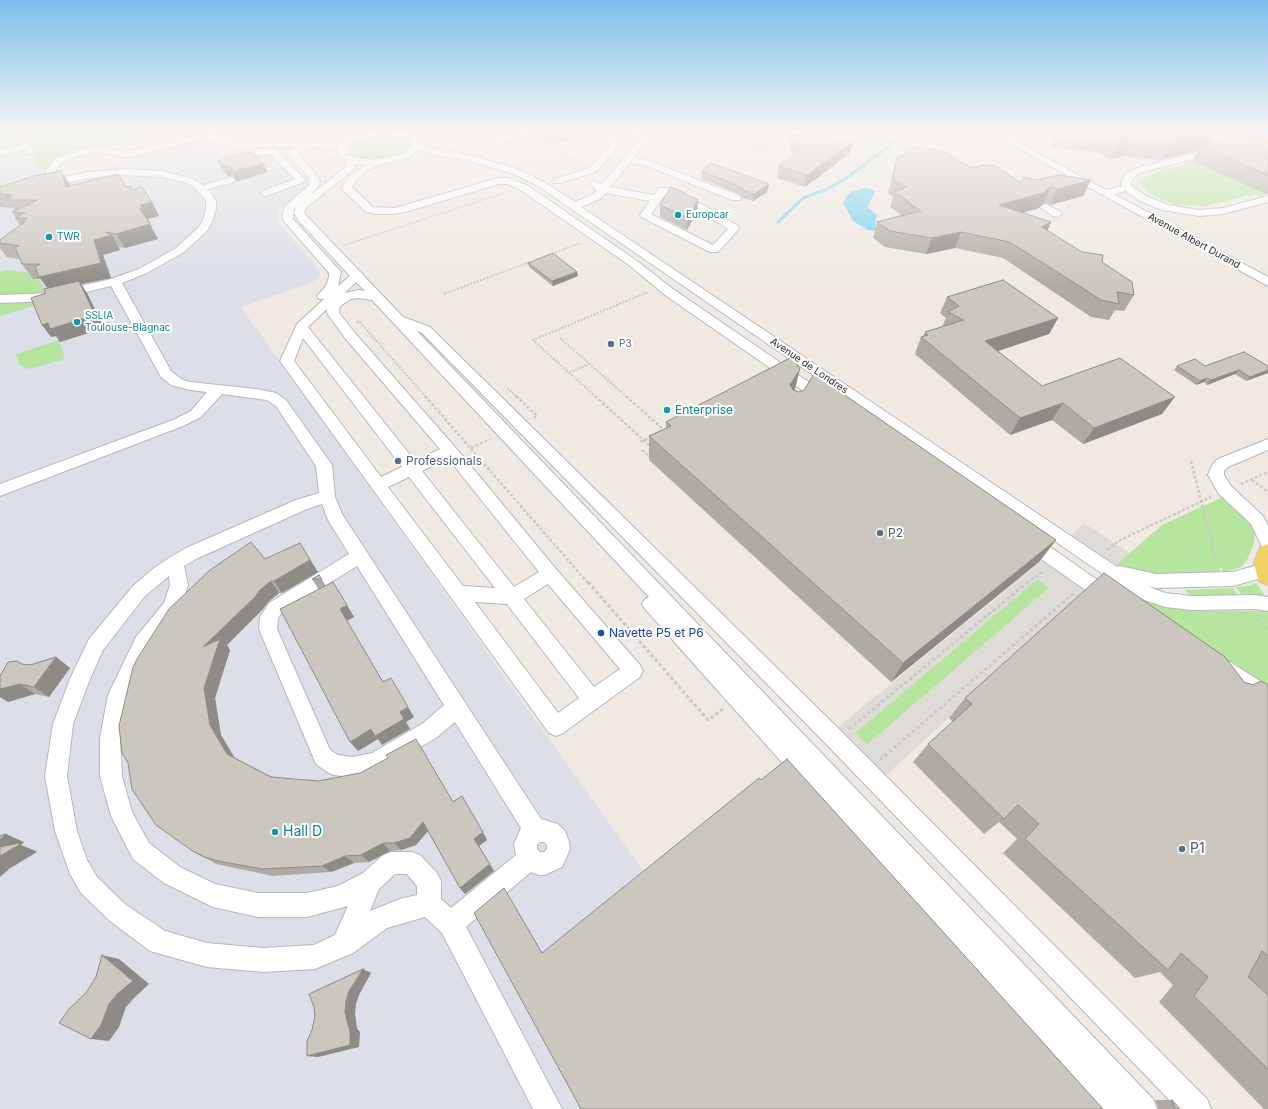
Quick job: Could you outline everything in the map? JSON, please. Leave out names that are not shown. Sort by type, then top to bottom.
[{"type":"street","points":[[0,299],[50,296],[115,282],[143,270],[180,250],[203,229],[211,209],[211,201],[207,194],[202,188],[193,183]]},
{"type":"street","points":[[202,188],[221,183]]},
{"type":"street","points":[[266,193],[294,183]]},
{"type":"street","points":[[314,183],[313,187],[289,208],[287,216],[288,220],[335,272],[334,282],[336,288]]},
{"type":"street","points":[[330,183],[302,206],[299,213],[303,220],[1143,1109]]},
{"type":"street","points":[[349,183],[347,187],[348,190],[370,210],[395,211],[489,183]]},
{"type":"street","points":[[512,183],[523,187],[633,263],[669,292],[836,407]]},
{"type":"street","name":"Avenue de Londres","points":[[540,183],[1108,569],[1133,588],[1165,600],[1192,603],[1255,602],[1268,604]]},
{"type":"street","points":[[565,187],[577,183],[656,201]]},
{"type":"street","points":[[590,183],[600,189]]},
{"type":"street","points":[[574,206],[596,197],[600,189],[606,183]]},
{"type":"street","points":[[661,183],[673,190],[734,228],[714,250],[645,215],[663,190],[673,190],[697,194]]},
{"type":"street","points":[[697,183],[736,198]]},
{"type":"street","name":"Avenue Albert Durand","points":[[1086,183],[1268,282]]},
{"type":"street","points":[[1126,183],[1128,188],[1142,198],[1166,208],[1199,213],[1223,211],[1268,199]]},
{"type":"street","points":[[1105,193],[1128,188]]},
{"type":"street","points":[[1045,206],[1057,214]]},
{"type":"street","points":[[356,276],[336,288],[301,328],[287,361],[556,726],[633,671],[550,574],[450,451],[333,313],[333,309],[337,302],[353,294],[376,297]]},
{"type":"street","points":[[115,282],[166,374],[176,382],[190,386],[271,396],[281,403],[324,465],[326,497],[334,516],[359,556],[536,831],[548,830],[553,832],[557,837],[559,849],[552,860],[546,863],[534,862],[530,859],[451,924]]},
{"type":"street","points":[[319,306],[334,329],[347,331]]},
{"type":"street","points":[[396,317],[426,330],[867,771],[1197,1109]]},
{"type":"street","points":[[301,328],[593,701]]},
{"type":"street","points":[[793,377],[803,393],[800,399]]},
{"type":"street","points":[[0,490],[178,423],[196,414],[218,389]]},
{"type":"street","points":[[504,432],[508,448],[1110,1109]]},
{"type":"street","points":[[1268,444],[1223,463],[1217,469],[1216,475],[1225,490],[1261,519],[1261,525],[1268,542]]},
{"type":"street","points":[[378,485],[450,451]]},
{"type":"street","points":[[326,497],[302,504],[192,553],[175,563],[160,573],[139,591],[96,645],[80,678],[63,724],[56,776],[66,831],[78,866],[89,885],[118,913],[159,942],[207,956],[263,960],[315,957],[344,944],[379,919],[400,911],[429,904]]},
{"type":"street","points":[[1014,531],[1086,583],[1124,606]]},
{"type":"street","points":[[359,556],[275,608],[269,617],[268,629],[323,757],[334,765],[352,767],[375,763],[429,731],[456,708]]},
{"type":"street","points":[[175,563],[179,585],[172,607],[143,643],[118,695],[110,738],[111,776],[122,816],[140,850],[172,875],[213,895],[258,905],[307,905],[341,897],[371,881],[391,863],[412,863],[429,881],[429,904],[451,924],[548,1109]]},
{"type":"street","name":"Avenue de Londres","points":[[1108,569],[1135,578],[1156,581],[1233,579],[1267,566]]},
{"type":"street","points":[[458,593],[512,597],[550,574]]},
{"type":"street","points":[[1210,671],[1268,696]]},
{"type":"street","points":[[344,944],[371,881]]},
{"type":"path","points":[[345,245],[523,187]]},
{"type":"path","points":[[546,256],[582,243]]},
{"type":"path","points":[[444,294],[532,262]]},
{"type":"path","points":[[652,291],[533,340],[654,450]]},
{"type":"path","points":[[347,331],[360,321],[708,720],[725,707]]},
{"type":"path","points":[[560,338],[667,433]]},
{"type":"path","points":[[569,373],[589,364]]},
{"type":"path","points":[[640,442],[669,428]]},
{"type":"path","points":[[642,450],[651,459]]},
{"type":"path","points":[[646,454],[650,452]]},
{"type":"path","points":[[1191,462],[1202,500],[1216,562],[1219,567]]},
{"type":"path","points":[[1093,560],[1122,539],[1202,500],[1268,472]]},
{"type":"path","points":[[1252,480],[1268,492]]},
{"type":"path","points":[[836,740],[1042,571],[1048,575]]},
{"type":"path","points":[[867,771],[1086,583]]},
{"type":"path","points":[[1067,588],[1074,593]]},
{"type":"path","points":[[1256,617],[1268,632]]},
{"type":"shaded area","points":[[0,183],[309,183],[307,187],[279,209],[277,221],[320,271],[319,277],[313,282],[241,307],[643,871],[1014,1109],[0,1109]]},
{"type":"shaded area","points":[[1084,523],[1130,553],[1116,565],[1070,536]]},
{"type":"shaded area","points":[[1043,560],[1088,592],[886,775],[838,727]],"holes":[[[1038,579],[1049,588],[867,745],[855,733]]]},
{"type":"green space","points":[[1140,183],[1241,183],[1266,194],[1259,196],[1254,194],[1206,206],[1175,205],[1150,194]]},
{"type":"green space","points":[[7,270],[34,273],[44,288],[55,285],[47,293],[0,296],[0,272]]},
{"type":"green space","points":[[47,300],[36,305],[0,316],[0,303]]},
{"type":"green space","points":[[59,340],[65,359],[29,369],[19,365],[16,354]]},
{"type":"green space","points":[[1223,497],[1249,522],[1255,532],[1254,543],[1247,560],[1241,567],[1224,572],[1221,568],[1219,569],[1221,572],[1152,575],[1122,568],[1116,565],[1162,525]]},
{"type":"green space","points":[[1038,578],[1049,588],[867,745],[855,733]]},
{"type":"green space","points":[[1256,583],[1265,596],[1241,594],[1236,587],[1248,586]]},
{"type":"green space","points":[[1111,588],[1169,607],[1190,611],[1268,611],[1268,685]]},
{"type":"green space","points":[[1233,588],[1238,595],[1190,596],[1185,590]]},
{"type":"water","points":[[867,188],[875,191],[868,207],[877,215],[875,225],[877,229],[874,231],[868,230],[853,221],[843,203],[847,196],[853,191]]},
{"type":"building","points":[[13,183],[65,183],[66,187],[83,183],[123,183],[126,187],[131,186],[131,190],[142,187],[152,202],[140,205],[142,208],[140,209],[150,224],[116,234],[106,232],[112,235],[94,240],[101,263],[39,277],[35,267],[40,264],[22,264],[15,247],[19,246],[0,243],[0,240],[25,222],[21,222],[27,218],[15,218],[25,213],[12,212],[38,200],[7,200],[12,197],[6,197],[11,195],[0,194],[0,187]]},
{"type":"building","points":[[731,183],[769,184],[754,194],[743,190],[741,187]]},
{"type":"building","points":[[899,183],[1081,183],[1058,189],[1051,187],[1046,190],[1046,192],[999,205],[1051,222],[1042,227],[1082,252],[1103,255],[1102,262],[1132,282],[1134,295],[1117,292],[1119,304],[1101,300],[1010,242],[961,232],[932,238],[890,231],[877,222],[921,211],[894,192],[906,187]]},
{"type":"building","points":[[671,187],[698,200],[688,218],[660,205]]},
{"type":"building","points":[[553,253],[577,272],[552,281],[528,263]]},
{"type":"building","points":[[1003,280],[1058,318],[985,341],[1042,386],[1120,358],[1175,397],[1094,428],[1063,403],[1020,418],[921,337],[928,335],[925,332],[964,320],[948,312],[959,306],[947,297]]},
{"type":"building","points":[[79,281],[95,315],[50,329],[48,323],[42,325],[31,298],[46,293],[44,289]]},
{"type":"building","points":[[1244,352],[1268,366],[1268,370],[1250,377],[1239,370],[1211,380],[1207,378],[1200,381],[1177,366],[1195,359],[1205,366]]},
{"type":"building","name":"P2","points":[[790,358],[794,360],[800,369],[790,385],[793,390],[799,392],[804,390],[814,374],[1056,540],[903,663],[649,436],[671,426],[666,422]]},
{"type":"building","points":[[251,542],[265,559],[300,543],[310,560],[274,581],[271,581],[260,590],[255,597],[203,647],[220,639],[204,688],[210,725],[227,754],[271,777],[318,781],[360,773],[388,758],[386,755],[416,739],[453,802],[462,796],[483,832],[474,839],[490,864],[460,888],[423,822],[410,838],[394,843],[383,843],[361,855],[345,856],[322,866],[262,869],[218,861],[204,857],[191,850],[156,825],[132,789],[128,763],[122,753],[119,726],[133,667],[169,609],[210,570]]},
{"type":"building","name":"P1","points":[[1104,573],[1225,657],[1244,682],[1253,685],[1261,681],[1268,685],[1268,956],[1262,951],[1248,977],[1268,995],[1268,1069],[1194,996],[1208,977],[1181,953],[1168,970],[1025,839],[1039,824],[1018,805],[1004,819],[928,744],[972,704],[965,698]]},
{"type":"building","points":[[319,575],[322,579],[312,579]]},
{"type":"building","points":[[333,582],[347,605],[340,609],[383,682],[391,678],[408,707],[400,712],[404,719],[375,736],[371,729],[350,742],[280,609]]},
{"type":"building","points":[[56,657],[34,687],[20,684],[0,689],[0,676],[8,662],[17,661],[22,664],[30,665]]},
{"type":"building","points":[[787,759],[1103,1109],[581,1109],[474,913],[504,888],[542,953],[759,778],[761,780]]},
{"type":"building","points":[[6,834],[0,840],[0,836]]},
{"type":"building","points":[[19,843],[19,845],[0,856],[0,847]]},
{"type":"building","points":[[102,955],[133,981],[117,994],[109,1004],[101,1025],[91,1039],[59,1023],[69,1009],[86,993],[96,977]]},
{"type":"building","points":[[363,969],[349,991],[346,1001],[345,1012],[350,1030],[350,1045],[307,1056],[307,1041],[312,1030],[315,1016],[314,1007],[309,994]]},
{"type":"building","points":[[1172,1100],[1180,1109],[1175,1109]]},
{"type":"waterway","points":[[778,222],[803,198],[827,189],[838,183]]},
{"type":"place","name":"Europcar","points":[[678,215]]},
{"type":"place","name":"TWR","points":[[49,237]]},
{"type":"place","name":"SSLIA Toulouse-Blagnac","points":[[77,322]]},
{"type":"place","name":"P3","points":[[611,344]]},
{"type":"place","name":"Enterprise","points":[[667,410]]},
{"type":"place","name":"Professionals","points":[[398,461]]},
{"type":"place","name":"P2","points":[[880,533]]},
{"type":"place","name":"Navette P5 et P6","points":[[601,633]]},
{"type":"place","name":"Hall D","points":[[275,832]]},
{"type":"place","name":"P1","points":[[1182,849]]}]
